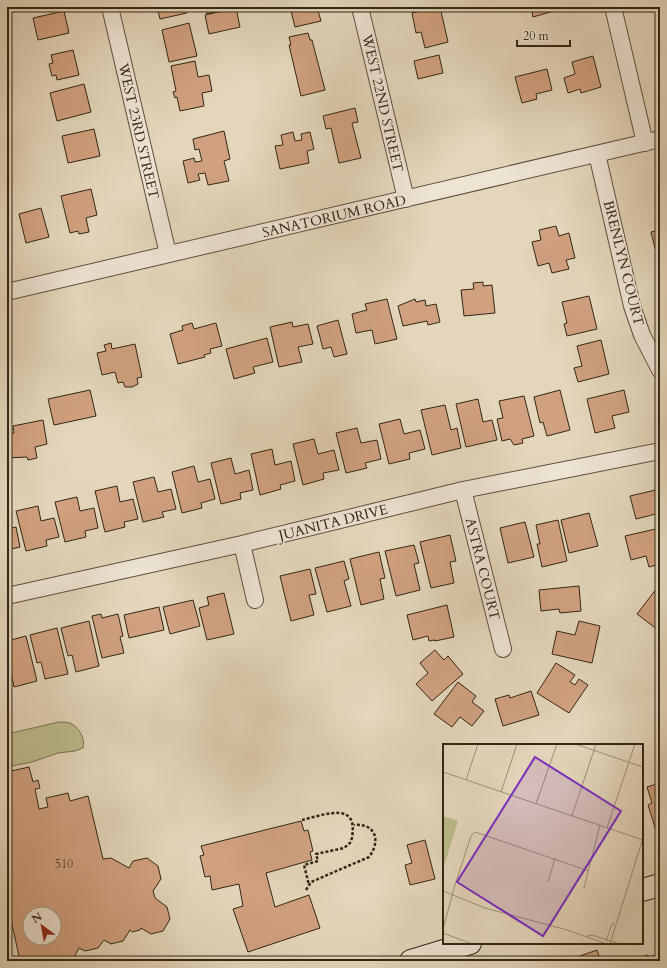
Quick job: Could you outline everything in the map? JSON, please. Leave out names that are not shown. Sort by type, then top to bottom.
[{"type":"main road","points":[[643,890],[660,885]]},
{"type":"main road","points":[[410,961],[467,944]]},
{"type":"street","name":"WEST 23RD STREET","points":[[110,7],[168,254]]},
{"type":"street","name":"WEST 22ND STREET","points":[[360,7],[406,199]]},
{"type":"street","points":[[613,7],[652,141]]},
{"type":"street","name":"SANATORIUM ROAD","points":[[7,292],[652,141]]},
{"type":"street","name":"BRENLYN COURT","points":[[597,154],[632,306],[642,335],[660,370]]},
{"type":"street","name":"JUANITA DRIVE","points":[[7,596],[242,544],[463,490],[660,451]]},
{"type":"street","name":"ASTRA COURT","points":[[463,490],[503,649]]},
{"type":"street","points":[[242,544],[255,600]]},
{"type":"path","points":[[302,820],[335,811],[350,818],[354,825],[351,842],[348,845],[344,848],[316,854],[318,861],[304,865],[309,885]]},
{"type":"path","points":[[306,890],[311,882],[369,857],[374,850],[376,842],[374,834],[369,828],[362,824],[354,825]]},
{"type":"green space","points":[[59,722],[71,723],[75,726],[83,738],[83,748],[75,751],[58,753],[32,762],[7,767],[7,734]]},
{"type":"building","points":[[157,7],[185,7],[187,13],[160,19]]},
{"type":"building","points":[[205,7],[234,7],[207,14]]},
{"type":"building","points":[[290,7],[317,7],[321,21],[295,27]]},
{"type":"building","points":[[440,7],[448,42],[425,48],[421,32],[416,33],[412,13]]},
{"type":"building","points":[[531,7],[553,7],[554,11],[533,17]]},
{"type":"building","points":[[236,8],[240,27],[209,34],[205,15]]},
{"type":"building","points":[[64,11],[69,33],[38,40],[33,18]]},
{"type":"building","points":[[189,23],[197,56],[169,62],[162,30]]},
{"type":"building","points":[[308,33],[310,40],[312,40],[325,90],[301,96],[289,45],[291,45],[289,37]]},
{"type":"building","points":[[73,50],[79,75],[57,80],[56,75],[52,76],[49,64],[53,63],[51,55]]},
{"type":"building","points":[[439,55],[443,73],[418,79],[414,61]]},
{"type":"building","points":[[593,56],[601,87],[581,93],[580,89],[568,93],[564,78],[575,74],[572,62]]},
{"type":"building","points":[[195,61],[198,77],[209,75],[212,91],[202,93],[204,106],[180,111],[177,97],[175,98],[173,92],[176,91],[171,66]]},
{"type":"building","points":[[547,69],[552,90],[536,94],[537,99],[522,103],[515,77]]},
{"type":"building","points":[[84,84],[91,112],[57,121],[50,93]]},
{"type":"building","points":[[355,108],[358,122],[352,123],[361,158],[339,163],[331,128],[326,129],[323,116]]},
{"type":"building","points":[[94,129],[100,156],[68,163],[62,136]]},
{"type":"building","points":[[224,131],[230,159],[224,161],[229,181],[208,185],[205,173],[198,174],[200,180],[188,183],[183,161],[194,158],[195,162],[202,161],[199,149],[195,150],[193,139]]},
{"type":"building","points":[[293,132],[295,141],[302,140],[301,134],[310,132],[314,149],[307,151],[309,163],[280,169],[275,146],[283,145],[281,135]]},
{"type":"building","points":[[91,189],[97,215],[86,218],[89,232],[79,234],[78,231],[70,233],[61,196]]},
{"type":"building","points":[[41,208],[49,237],[26,243],[19,214]]},
{"type":"building","points":[[556,226],[559,236],[569,233],[575,258],[566,260],[569,269],[552,273],[549,263],[538,266],[532,242],[541,240],[539,230]]},
{"type":"building","points":[[660,230],[659,264],[651,232]]},
{"type":"building","points":[[483,282],[483,286],[492,285],[495,313],[464,316],[461,290],[474,289],[473,283]]},
{"type":"building","points":[[589,296],[597,329],[567,336],[564,324],[567,323],[562,302]]},
{"type":"building","points":[[387,299],[397,339],[375,344],[372,330],[356,333],[352,314],[367,310],[365,304]]},
{"type":"building","points":[[415,299],[416,302],[425,300],[426,306],[436,304],[440,322],[428,325],[427,321],[403,326],[398,306]]},
{"type":"building","points":[[338,320],[347,354],[334,357],[331,347],[323,349],[317,326]]},
{"type":"building","points":[[292,322],[293,327],[308,324],[313,344],[298,347],[302,362],[279,367],[270,327]]},
{"type":"building","points":[[192,323],[194,329],[216,323],[222,346],[210,349],[211,353],[204,355],[205,357],[178,364],[170,334],[183,330],[182,326]]},
{"type":"building","points":[[267,338],[273,362],[253,367],[255,373],[234,379],[226,349]]},
{"type":"building","points":[[601,340],[609,374],[578,382],[574,368],[582,366],[577,346]]},
{"type":"building","points":[[111,343],[112,349],[135,344],[142,377],[137,378],[138,384],[132,387],[125,387],[123,382],[118,383],[115,372],[102,375],[97,353],[106,351],[104,345]]},
{"type":"building","points":[[90,390],[96,416],[54,425],[48,399]]},
{"type":"building","points":[[560,390],[570,430],[547,436],[543,422],[540,423],[534,397]]},
{"type":"building","points":[[624,390],[629,412],[612,416],[615,428],[595,433],[587,399]]},
{"type":"building","points":[[524,396],[534,436],[522,439],[523,443],[514,445],[510,439],[502,441],[497,419],[503,418],[499,401]]},
{"type":"building","points":[[478,399],[483,422],[492,420],[497,440],[466,447],[456,404]]},
{"type":"building","points":[[445,405],[451,430],[457,428],[461,448],[432,455],[421,410]]},
{"type":"building","points":[[400,419],[404,434],[420,430],[425,449],[409,453],[410,459],[389,464],[379,424]]},
{"type":"building","points":[[43,420],[47,444],[35,447],[37,458],[28,460],[27,457],[7,458],[7,435],[14,433],[13,426]]},
{"type":"building","points":[[357,428],[361,443],[377,440],[381,459],[365,463],[367,468],[346,473],[336,433]]},
{"type":"building","points":[[314,439],[318,454],[334,450],[339,470],[323,473],[324,479],[303,485],[293,444]]},
{"type":"building","points":[[272,449],[275,465],[291,461],[295,481],[280,485],[281,489],[260,495],[251,454]]},
{"type":"building","points":[[231,458],[235,474],[249,470],[253,490],[240,493],[241,499],[221,504],[211,463]]},
{"type":"building","points":[[194,466],[198,482],[210,479],[215,499],[201,503],[202,508],[182,513],[172,472]]},
{"type":"building","points":[[154,477],[158,492],[171,489],[176,509],[162,512],[164,517],[143,522],[133,482]]},
{"type":"building","points":[[117,486],[120,502],[133,499],[138,519],[124,522],[125,527],[105,532],[95,491]]},
{"type":"building","points":[[660,489],[660,513],[636,519],[630,496]]},
{"type":"building","points":[[77,497],[80,511],[94,508],[98,528],[85,531],[86,537],[65,542],[55,502]]},
{"type":"building","points":[[38,506],[41,521],[54,518],[59,537],[46,540],[47,546],[26,551],[16,511]]},
{"type":"building","points":[[589,513],[598,546],[569,553],[561,520]]},
{"type":"building","points":[[558,520],[567,561],[542,567],[537,544],[540,544],[536,525]]},
{"type":"building","points":[[525,522],[534,557],[508,563],[500,528]]},
{"type":"building","points":[[16,527],[20,547],[7,550],[7,529]]},
{"type":"building","points":[[660,528],[660,564],[649,567],[646,556],[631,560],[625,536]]},
{"type":"building","points":[[450,535],[456,561],[450,562],[454,583],[431,588],[420,542]]},
{"type":"building","points":[[414,545],[419,563],[414,564],[420,590],[396,596],[385,551]]},
{"type":"building","points":[[379,552],[385,578],[380,579],[384,599],[361,605],[350,559]]},
{"type":"building","points":[[344,561],[349,579],[344,581],[351,606],[327,612],[315,568]]},
{"type":"building","points":[[310,569],[316,594],[309,595],[314,615],[291,621],[280,576]]},
{"type":"building","points":[[660,584],[660,628],[658,630],[637,614]]},
{"type":"building","points":[[579,586],[581,611],[560,613],[559,609],[541,611],[539,590]]},
{"type":"building","points":[[224,593],[234,634],[207,640],[199,608],[209,605],[207,597]]},
{"type":"building","points":[[193,600],[200,626],[170,634],[163,607]]},
{"type":"building","points":[[447,605],[454,637],[429,641],[428,636],[413,640],[407,615]]},
{"type":"building","points":[[159,607],[164,630],[129,638],[124,615]]},
{"type":"building","points":[[101,614],[102,618],[118,614],[123,636],[120,637],[124,653],[102,658],[92,616]]},
{"type":"building","points":[[89,621],[99,666],[76,672],[72,655],[68,656],[61,628]]},
{"type":"building","points":[[579,621],[600,626],[592,663],[552,654],[557,631],[575,635]]},
{"type":"building","points":[[57,628],[68,674],[45,679],[41,662],[37,663],[30,635]]},
{"type":"building","points":[[26,636],[37,681],[14,687],[10,669],[7,670],[7,641]]},
{"type":"building","points":[[435,650],[444,660],[448,656],[463,674],[432,701],[416,684],[428,673],[420,663]]},
{"type":"building","points":[[556,663],[575,675],[570,682],[575,685],[579,679],[588,685],[569,713],[537,693]]},
{"type":"building","points":[[458,682],[476,696],[472,702],[484,711],[472,726],[460,717],[452,727],[434,714]]},
{"type":"building","points":[[531,691],[539,715],[503,726],[495,699],[509,695],[510,698]]},
{"type":"building","points":[[29,767],[33,782],[38,780],[40,788],[35,789],[39,809],[48,807],[46,798],[68,793],[70,801],[88,796],[103,859],[111,858],[129,868],[133,861],[147,858],[158,866],[161,879],[153,891],[155,898],[167,907],[170,919],[163,931],[151,934],[141,928],[140,930],[132,932],[130,930],[123,941],[111,944],[104,940],[98,948],[85,951],[79,948],[72,961],[27,961],[19,956],[7,902],[7,772]]},
{"type":"building","points":[[660,783],[660,833],[657,834],[648,805],[652,803],[647,787]]},
{"type":"building","points":[[301,821],[304,831],[308,830],[313,851],[310,852],[312,860],[266,873],[275,907],[309,895],[320,928],[248,952],[233,909],[243,906],[239,884],[212,890],[210,876],[205,877],[200,856],[204,855],[201,846]]},
{"type":"building","points":[[425,840],[435,879],[410,885],[405,865],[412,863],[407,845]]},
{"type":"building","points":[[597,950],[601,961],[578,961],[577,957]]},
{"type":"building","points":[[660,954],[660,961],[629,961],[648,955],[649,957]]}]
